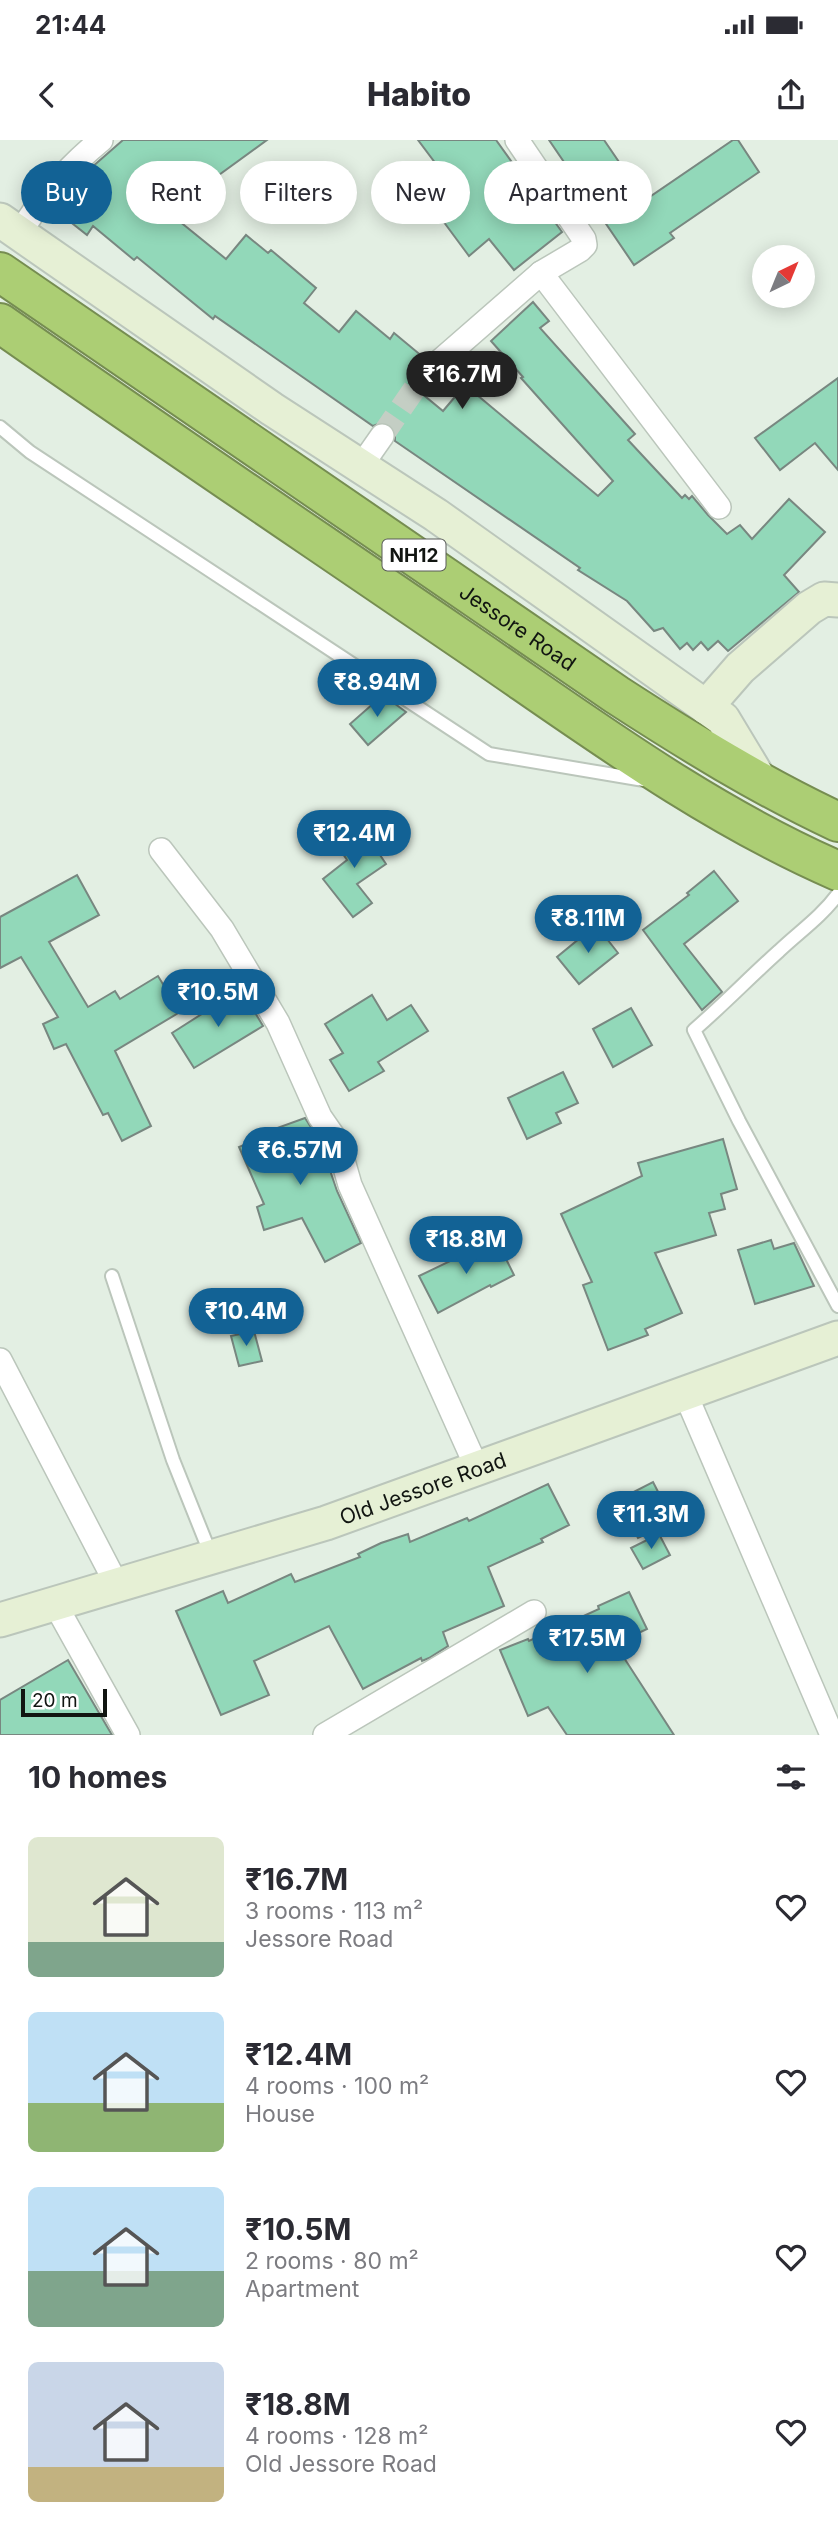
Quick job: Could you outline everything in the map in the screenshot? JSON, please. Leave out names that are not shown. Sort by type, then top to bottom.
[{"type":"highway","name":"Jessore Road","points":[[0,272],[617,695],[687,740],[838,822]]},
{"type":"highway","name":"NH12","points":[[0,323],[622,750],[722,813],[838,871]]},
{"type":"street","points":[[101,140],[77,160],[43,198],[9,227],[272,409],[436,515],[706,706],[723,719],[761,782]]},
{"type":"street","points":[[424,375],[541,273],[585,245],[584,239],[517,140]]},
{"type":"street","points":[[541,273],[719,507]]},
{"type":"street","points":[[361,466],[382,436]]},
{"type":"street","points":[[706,706],[740,668],[809,608],[824,599],[838,600]]},
{"type":"street","points":[[161,850],[222,929],[278,1023],[320,1117],[338,1143],[350,1185],[477,1468]]},
{"type":"street","name":"Old Jessore Road","points":[[0,1620],[326,1523],[838,1338]]},
{"type":"street","points":[[0,1360],[117,1585]]},
{"type":"street","points":[[685,1393],[832,1735]]},
{"type":"street","points":[[55,1604],[128,1735]]},
{"type":"street","points":[[325,1735],[534,1612]]},
{"type":"lane","points":[[0,428],[30,452],[489,754],[678,785]]},
{"type":"lane","points":[[838,894],[826,911],[694,1030],[739,1121],[838,1306]]},
{"type":"lane","points":[[112,1276],[173,1460],[211,1556]]},
{"type":"building","points":[[123,140],[267,140],[226,170],[226,161],[126,161],[126,224],[183,224],[226,259],[246,235],[268,253],[271,250],[316,288],[304,303],[339,332],[356,311],[390,339],[394,333],[423,357],[411,370],[409,383],[443,411],[465,385],[598,496],[613,481],[491,341],[533,302],[549,321],[540,328],[635,434],[628,440],[682,498],[685,495],[689,499],[692,496],[727,534],[740,525],[752,539],[789,499],[825,532],[784,575],[799,592],[728,651],[718,641],[708,650],[701,642],[693,650],[687,643],[680,649],[663,628],[654,631],[627,601],[578,570],[580,568],[395,441],[395,431],[391,425],[383,422],[373,426],[215,316],[213,319],[137,257],[134,260],[93,226],[87,235],[73,224],[112,224],[112,161],[99,161]]},
{"type":"building","points":[[418,140],[496,140],[511,161],[484,161],[484,224],[556,224],[562,232],[514,270],[489,239],[469,256],[445,224],[470,224],[470,161],[434,161]]},
{"type":"building","points":[[549,140],[604,140],[618,161],[563,161]]},
{"type":"building","points":[[733,140],[738,140],[759,172],[670,233],[674,238],[634,265],[606,224],[652,224],[652,195]]},
{"type":"building","points":[[838,378],[838,470],[815,443],[780,470],[755,438]]},
{"type":"building","points":[[383,695],[406,712],[368,745],[350,724]]},
{"type":"building","points":[[360,825],[386,864],[357,884],[372,903],[353,917],[323,879],[347,860],[335,842]]},
{"type":"building","points":[[714,871],[738,901],[684,944],[722,992],[702,1010],[643,930],[689,895],[687,893]]},
{"type":"building","points":[[77,875],[99,915],[49,942],[88,1007],[115,991],[120,999],[158,976],[180,1012],[115,1051],[151,1126],[122,1141],[108,1113],[103,1115],[66,1044],[54,1049],[43,1024],[58,1017],[21,957],[0,968],[0,917]]},
{"type":"building","points":[[596,925],[618,953],[579,984],[557,957]]},
{"type":"building","points":[[241,989],[263,1026],[194,1068],[172,1033]]},
{"type":"building","points":[[372,995],[387,1020],[411,1005],[428,1031],[378,1062],[384,1071],[349,1091],[330,1060],[343,1053],[325,1024]]},
{"type":"building","points":[[631,1008],[652,1045],[613,1067],[593,1029]]},
{"type":"building","points":[[563,1072],[578,1103],[556,1113],[561,1123],[527,1139],[508,1098]]},
{"type":"building","points":[[305,1118],[320,1141],[337,1191],[361,1243],[325,1262],[302,1218],[264,1230],[257,1207],[264,1204],[239,1147],[267,1135],[266,1132]]},
{"type":"building","points":[[723,1139],[737,1189],[721,1194],[725,1209],[709,1213],[716,1235],[655,1253],[682,1313],[645,1329],[648,1335],[608,1350],[583,1285],[592,1282],[561,1214],[642,1176],[638,1163]]},
{"type":"building","points":[[496,1239],[514,1275],[438,1313],[419,1276]]},
{"type":"building","points":[[771,1240],[774,1249],[794,1243],[814,1286],[755,1304],[738,1250]]},
{"type":"building","points":[[254,1331],[262,1361],[239,1366],[231,1336]]},
{"type":"building","points":[[653,1482],[673,1521],[638,1538],[618,1500]]},
{"type":"building","points":[[548,1484],[569,1525],[541,1539],[543,1542],[488,1567],[504,1606],[443,1632],[448,1646],[429,1658],[422,1661],[421,1658],[363,1689],[329,1626],[254,1661],[269,1695],[221,1715],[176,1611],[223,1591],[228,1603],[291,1574],[295,1582],[360,1557],[358,1554],[381,1543],[408,1534],[410,1542],[467,1518],[469,1521]]},
{"type":"building","points":[[659,1534],[670,1555],[643,1569],[631,1548]]},
{"type":"building","points":[[629,1592],[647,1629],[615,1644],[674,1735],[567,1735],[548,1707],[528,1716],[500,1650],[528,1639],[529,1641]]},
{"type":"building","points":[[68,1660],[112,1735],[0,1735],[0,1700]]},
{"type":"tunnel","points":[[382,436],[424,375]]}]
